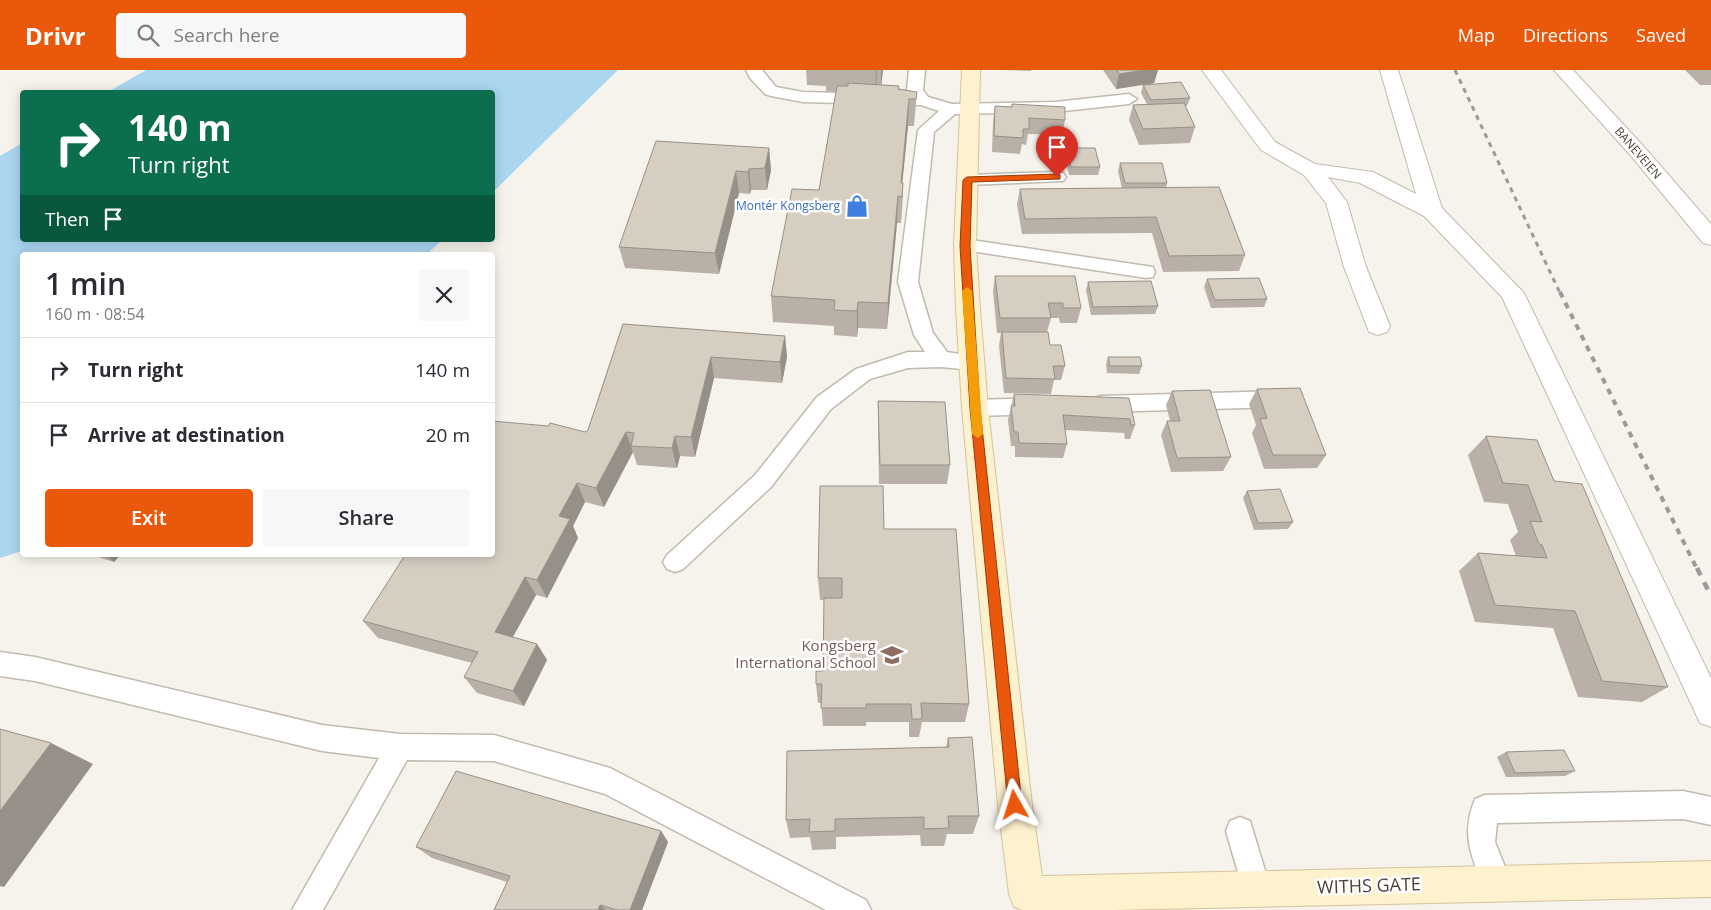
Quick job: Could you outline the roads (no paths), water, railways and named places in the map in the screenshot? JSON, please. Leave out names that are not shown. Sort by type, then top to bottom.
[{"type":"main road","points":[[971,70],[960,109],[967,180],[965,246],[975,408],[1015,805],[1028,902]]},
{"type":"main road","name":"WITHS GATE","points":[[1028,902],[1256,890],[1496,882],[1711,879]]},
{"type":"street","points":[[1211,70],[1268,146],[1311,170],[1336,202],[1355,267],[1378,326]]},
{"type":"street","points":[[1389,70],[1432,212]]},
{"type":"street","name":"BANEVEIEN","points":[[1564,70],[1639,153],[1711,238]]},
{"type":"street","points":[[1311,170],[1366,177],[1432,212],[1512,293],[1711,712]]},
{"type":"lane","points":[[754,70],[756,75],[771,91],[803,97],[922,100],[960,109],[1055,107],[1129,99]]},
{"type":"lane","points":[[917,70],[915,90],[922,100]]},
{"type":"lane","points":[[941,359],[924,335],[908,282],[926,130],[960,109]]},
{"type":"lane","points":[[967,180],[1057,177]]},
{"type":"lane","points":[[965,246],[990,247],[1146,272]]},
{"type":"lane","points":[[675,562],[763,481],[824,403],[863,374],[908,360],[941,359],[972,362]]},
{"type":"lane","points":[[975,408],[1291,398]]},
{"type":"lane","points":[[0,664],[35,669],[322,738],[400,747],[494,748],[610,782],[856,910]]},
{"type":"lane","points":[[307,910],[400,747]]},
{"type":"lane","points":[[1496,882],[1481,842],[1485,808],[1683,805],[1711,811]]},
{"type":"lane","points":[[1240,831],[1256,890]]},
{"type":"water","points":[[146,70],[618,70],[495,190],[495,90],[111,90]]},
{"type":"water","points":[[20,144],[20,242],[440,242],[429,252],[20,252],[20,552],[0,558],[0,156]]},
{"type":"railway","points":[[1455,70],[1560,293]]},
{"type":"railway","points":[[1560,292],[1697,569]]},
{"type":"railway","points":[[1697,568],[1711,596]]},
{"type":"place","name":"Montér Kongsberg","points":[[857,206]]},
{"type":"place","name":"Kongsberg International School","points":[[892,655]]}]
